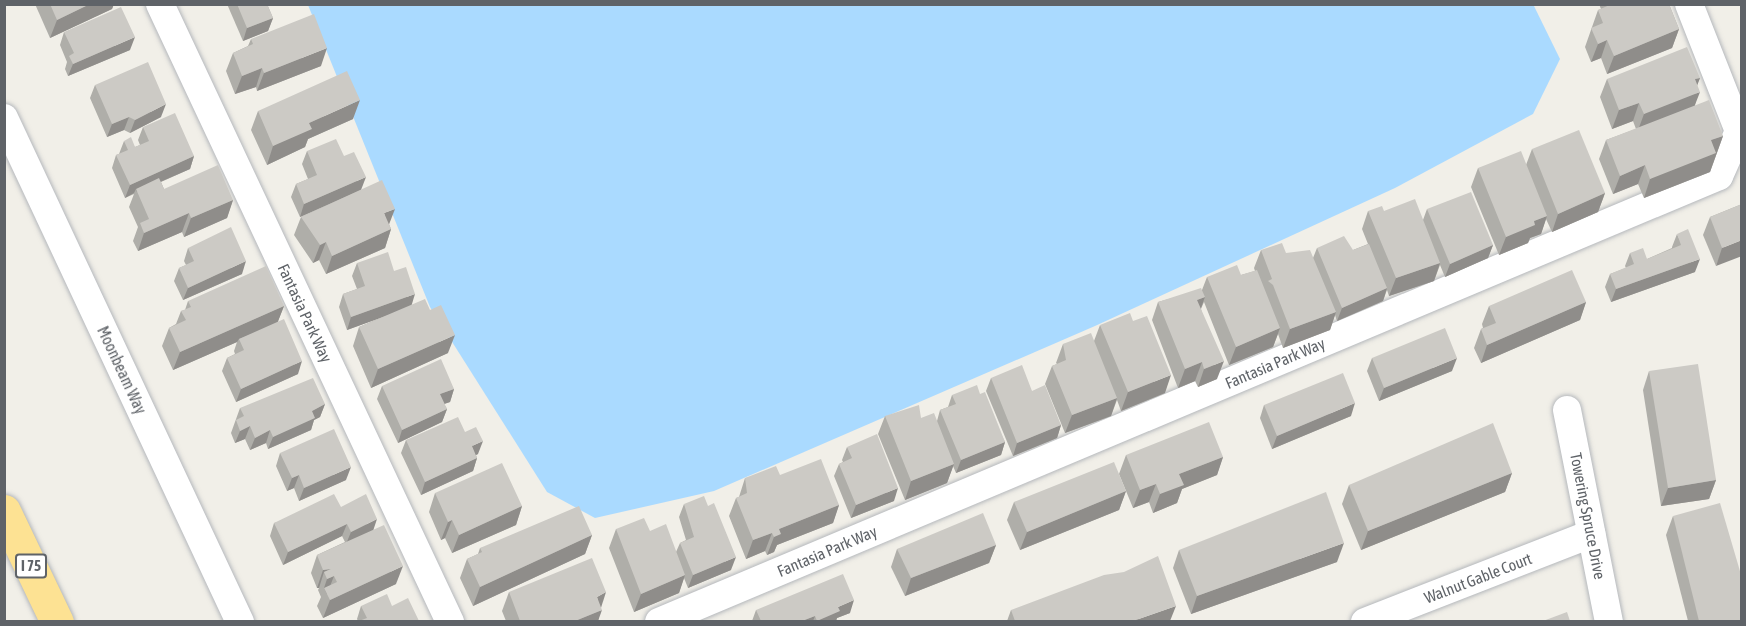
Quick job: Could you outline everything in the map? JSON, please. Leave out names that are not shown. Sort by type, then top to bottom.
[{"type":"highway","name":"I 75","points":[[4,511],[57,621]]},
{"type":"street","name":"Fantasia Park Way","points":[[160,4],[450,621]]},
{"type":"street","name":"Fantasia Park Way","points":[[659,621],[1719,176],[1739,131],[1689,4]]},
{"type":"street","name":"Moonbeam Way","points":[[4,118],[240,621]]},
{"type":"street","name":"Towering Spruce Drive","points":[[1567,410],[1609,621]]},
{"type":"street","name":"Walnut Gable Court","points":[[1365,621],[1591,534]]},
{"type":"water","points":[[1533,4],[1560,59],[1533,114],[1395,188],[1095,326],[714,491],[595,518],[547,492],[430,307],[308,5]]},
{"type":"building","points":[[50,4],[90,4],[57,20]]},
{"type":"building","points":[[237,4],[267,4],[273,18],[247,28]]},
{"type":"building","points":[[1612,4],[1669,4],[1679,29],[1614,56],[1607,40],[1598,44],[1591,28],[1603,23],[1598,10]]},
{"type":"building","points":[[121,7],[135,37],[73,64],[69,56],[74,53],[64,32]]},
{"type":"building","points":[[314,14],[327,48],[264,73],[262,68],[242,76],[233,53],[253,44],[251,39]]},
{"type":"building","points":[[1687,47],[1700,78],[1695,79],[1700,92],[1644,114],[1639,103],[1619,110],[1607,79]]},
{"type":"building","points":[[148,62],[166,104],[135,120],[129,117],[112,124],[95,85]]},
{"type":"building","points":[[347,71],[360,100],[309,123],[312,129],[273,146],[258,111]]},
{"type":"building","points":[[1709,100],[1723,136],[1711,140],[1716,153],[1650,179],[1645,165],[1620,176],[1606,140]]},
{"type":"building","points":[[175,113],[194,156],[130,185],[116,155],[128,150],[124,141],[131,137],[135,147],[149,141],[143,127]]},
{"type":"building","points":[[1579,130],[1605,193],[1558,214],[1532,149]]},
{"type":"building","points":[[336,139],[344,156],[354,152],[366,177],[304,204],[296,184],[317,175],[307,151]]},
{"type":"building","points":[[1521,151],[1547,216],[1534,221],[1535,225],[1506,237],[1478,168]]},
{"type":"building","points":[[218,165],[233,200],[191,218],[189,213],[144,233],[140,223],[149,219],[136,189],[159,178],[164,189]]},
{"type":"building","points":[[382,180],[395,209],[384,213],[391,229],[332,256],[326,242],[320,245],[301,217]]},
{"type":"building","points":[[1471,192],[1493,245],[1450,264],[1427,209]]},
{"type":"building","points":[[1415,199],[1440,263],[1396,278],[1368,211],[1382,206],[1384,211]]},
{"type":"building","points":[[1742,204],[1742,240],[1722,248],[1710,217]]},
{"type":"building","points":[[231,227],[246,261],[188,288],[179,268],[194,261],[188,248]]},
{"type":"building","points":[[1688,229],[1700,259],[1616,289],[1610,274],[1634,264],[1630,253],[1643,248],[1647,259],[1681,245],[1677,234]]},
{"type":"building","points":[[1344,236],[1353,250],[1369,244],[1387,288],[1342,308],[1317,248]]},
{"type":"building","points":[[1282,243],[1286,253],[1310,250],[1336,312],[1290,329],[1273,285],[1268,281],[1272,279],[1261,250]]},
{"type":"building","points":[[388,252],[394,271],[406,267],[415,294],[351,317],[343,294],[365,286],[357,263]]},
{"type":"building","points":[[1237,265],[1241,275],[1257,270],[1280,328],[1236,347],[1207,277]]},
{"type":"building","points":[[266,266],[284,306],[180,352],[169,328],[186,320],[181,311],[191,307],[188,301]]},
{"type":"building","points":[[1572,270],[1586,302],[1487,345],[1481,329],[1496,323],[1489,306]]},
{"type":"building","points":[[1201,288],[1205,297],[1197,300],[1224,361],[1204,369],[1202,362],[1185,369],[1158,302]]},
{"type":"building","points":[[425,299],[430,310],[441,305],[455,335],[378,369],[359,327]]},
{"type":"building","points":[[1130,313],[1133,321],[1147,316],[1171,375],[1128,392],[1100,325]]},
{"type":"building","points":[[284,319],[302,361],[241,389],[227,358],[244,350],[239,339]]},
{"type":"building","points":[[1445,328],[1457,358],[1384,388],[1372,358]]},
{"type":"building","points":[[1091,333],[1117,398],[1072,415],[1052,366],[1066,360],[1063,344]]},
{"type":"building","points":[[441,359],[454,389],[440,394],[447,409],[402,430],[382,386]]},
{"type":"building","points":[[1698,364],[1716,480],[1668,488],[1649,371]]},
{"type":"building","points":[[1022,365],[1032,391],[1045,385],[1061,425],[1017,443],[991,378]]},
{"type":"building","points":[[1343,373],[1355,403],[1277,436],[1264,405]]},
{"type":"building","points":[[313,378],[325,404],[312,411],[315,418],[273,437],[270,430],[255,438],[250,426],[240,431],[236,420],[244,416],[240,408]]},
{"type":"building","points":[[977,385],[980,394],[985,392],[1005,442],[961,460],[940,410],[956,404],[952,395]]},
{"type":"building","points":[[919,405],[921,418],[934,413],[954,464],[911,481],[885,416]]},
{"type":"building","points":[[458,417],[465,432],[476,427],[483,441],[472,446],[477,458],[425,482],[406,440]]},
{"type":"building","points":[[1209,422],[1223,457],[1179,474],[1184,485],[1160,494],[1156,484],[1140,490],[1126,455]]},
{"type":"building","points":[[1493,423],[1512,473],[1368,531],[1349,485]]},
{"type":"building","points":[[334,429],[351,467],[304,488],[299,475],[292,478],[280,453]]},
{"type":"building","points":[[877,434],[898,488],[856,505],[839,464],[852,458],[847,447]]},
{"type":"building","points":[[821,459],[839,505],[779,529],[781,534],[774,537],[772,533],[753,540],[736,498],[747,493],[745,478],[776,466],[780,475]]},
{"type":"building","points":[[1114,462],[1126,491],[1027,532],[1014,502]]},
{"type":"building","points":[[502,463],[522,506],[459,535],[452,520],[448,522],[435,493]]},
{"type":"building","points":[[1326,492],[1344,543],[1197,596],[1179,550]]},
{"type":"building","points":[[334,494],[341,507],[366,494],[377,519],[351,532],[347,524],[288,552],[274,523]]},
{"type":"building","points":[[704,496],[708,506],[714,503],[736,557],[693,575],[680,543],[694,537],[684,504]]},
{"type":"building","points":[[1720,503],[1742,578],[1742,621],[1699,621],[1673,516]]},
{"type":"building","points":[[579,506],[592,535],[480,587],[467,559],[482,552],[480,548]]},
{"type":"building","points":[[983,513],[996,545],[911,578],[897,549]]},
{"type":"building","points":[[644,518],[650,531],[666,524],[685,575],[641,594],[616,529]]},
{"type":"building","points":[[384,525],[403,566],[330,600],[324,588],[337,582],[334,576],[327,579],[324,572],[331,569],[323,570],[317,555]]},
{"type":"building","points":[[1158,556],[1176,606],[1133,621],[1015,621],[1011,610],[1104,575],[1124,572]]},
{"type":"building","points":[[592,558],[606,592],[597,597],[602,610],[575,621],[520,621],[509,592]]},
{"type":"building","points":[[843,574],[854,600],[838,607],[840,611],[817,621],[815,616],[802,621],[761,621],[756,610]]},
{"type":"building","points":[[387,594],[392,606],[408,598],[419,621],[359,621],[367,618],[361,606]]},
{"type":"building","points":[[1567,612],[1570,621],[1543,621]]}]
